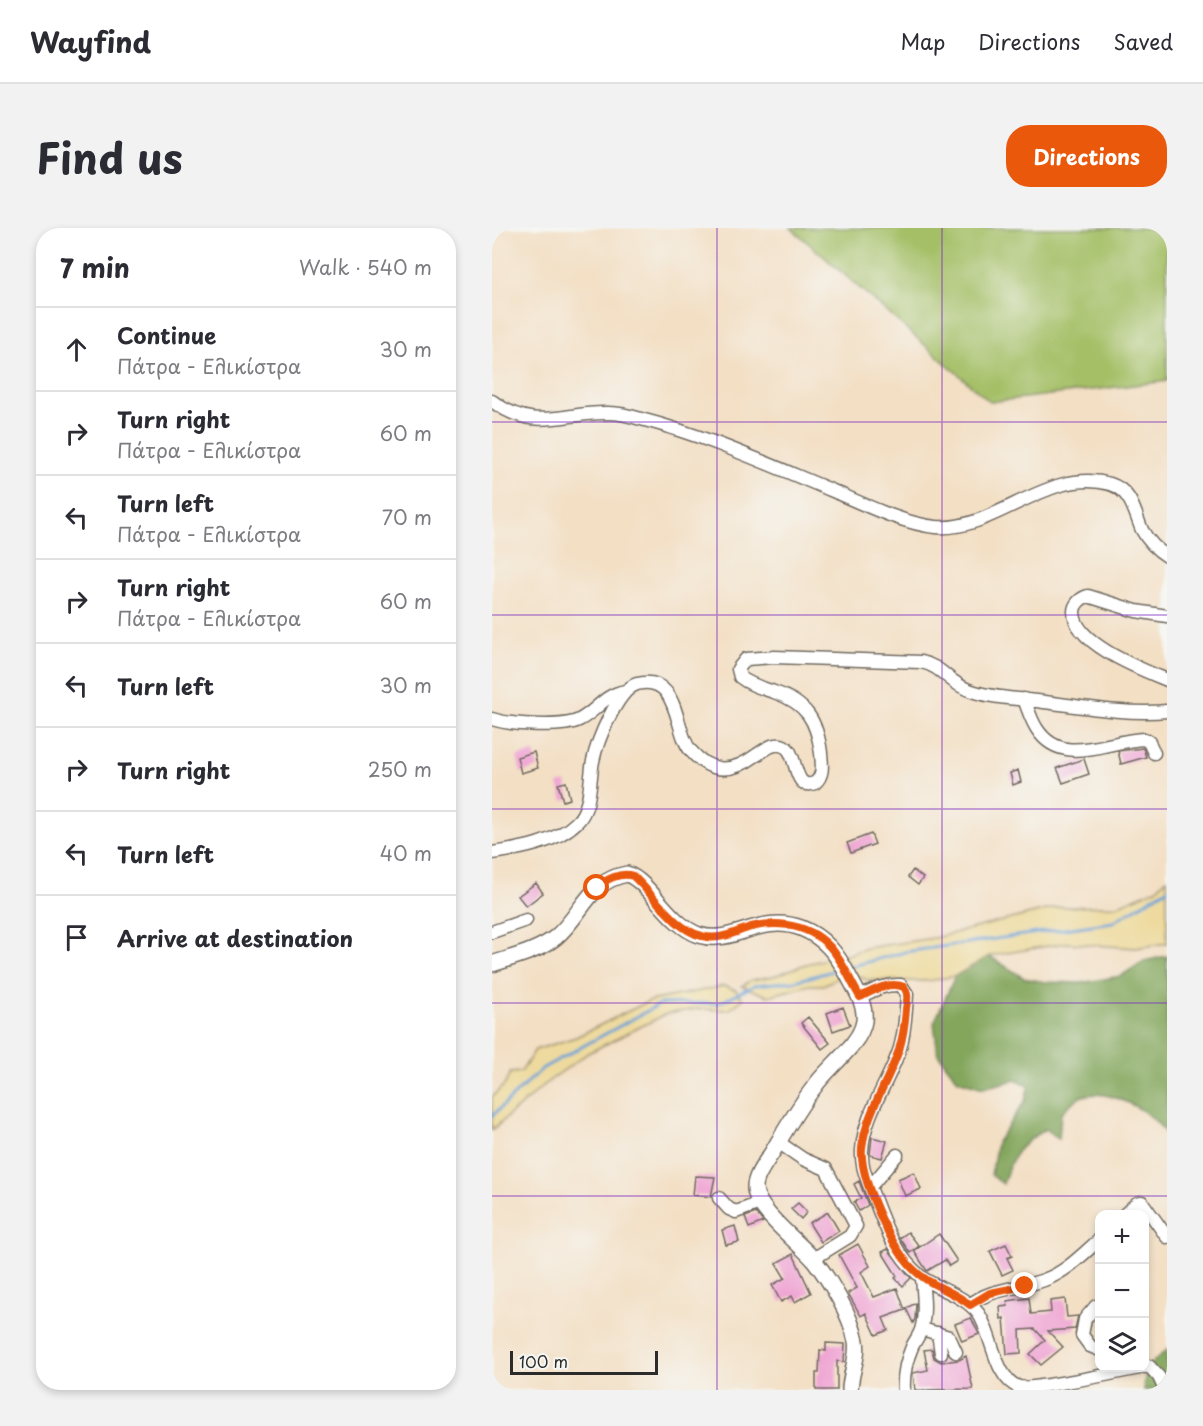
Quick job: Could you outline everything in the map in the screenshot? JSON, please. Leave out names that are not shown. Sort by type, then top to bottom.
[{"type":"main road","points":[[492,964],[528,952],[554,939],[597,888],[610,879],[627,874],[638,881],[682,926],[701,936],[726,936],[761,925],[787,924],[814,934],[836,954],[860,997],[864,1018],[861,1032],[816,1083],[778,1142],[756,1182],[756,1195],[760,1203],[813,1259],[838,1298],[851,1325],[856,1347],[850,1390]]},
{"type":"street","points":[[492,401],[515,413],[536,420],[611,413],[644,419],[730,448],[877,510],[921,525],[951,527],[973,522],[1044,490],[1072,483],[1110,484],[1122,490],[1129,497],[1146,537],[1152,545],[1167,556]]},
{"type":"street","points":[[1167,616],[1136,611],[1089,596],[1078,601],[1074,613],[1075,620],[1082,631],[1114,657],[1167,680]]},
{"type":"street","points":[[492,719],[519,725],[570,723],[583,717],[611,695],[647,683],[656,685],[666,692],[679,718],[685,743],[703,761],[716,768],[737,768],[768,747],[781,745],[787,747],[790,752],[801,781],[811,784],[820,778],[822,763],[819,737],[811,718],[798,704],[740,677],[738,669],[746,659],[774,657],[921,662],[939,668],[951,680],[970,690],[995,696],[1085,707],[1167,711]]},
{"type":"street","points":[[492,853],[545,841],[569,829],[578,820],[587,804],[597,747],[620,698],[626,691]]},
{"type":"street","points":[[1024,699],[1035,727],[1041,735],[1060,749],[1076,751],[1144,739],[1149,742],[1154,753]]},
{"type":"street","points":[[492,932],[526,920]]},
{"type":"street","points":[[860,997],[893,985],[901,985],[907,994],[905,1025],[900,1048],[864,1132],[862,1164],[889,1235],[900,1254],[922,1277],[970,1305],[980,1316],[986,1326],[1000,1366],[1008,1379],[1019,1387],[1043,1385],[1112,1372]]},
{"type":"street","points":[[778,1142],[803,1159],[826,1169],[856,1226],[850,1236],[813,1259]]},
{"type":"street","points":[[870,1187],[897,1155]]},
{"type":"street","points":[[719,1198],[729,1209],[736,1212],[760,1203]]},
{"type":"street","points":[[1130,1210],[1137,1203],[1142,1202],[1148,1210]]},
{"type":"street","points":[[1149,1212],[1167,1236]]},
{"type":"street","points":[[970,1305],[990,1293],[1016,1288],[1054,1275],[1076,1261],[1095,1244]]},
{"type":"street","points":[[904,1390],[903,1376],[911,1349],[922,1329],[924,1314],[922,1277]]},
{"type":"street","points":[[1095,1307],[1086,1319],[1082,1335],[1090,1346],[1095,1348]]},
{"type":"street","points":[[922,1329],[949,1337],[956,1352]]},
{"type":"street","points":[[938,1334],[941,1353]]},
{"type":"street","points":[[1149,1370],[1159,1377],[1165,1390]]},
{"type":"green space","points":[[791,228],[1167,228],[1167,381],[990,402]]},
{"type":"green space","points":[[989,956],[1024,978],[1045,982],[1081,983],[1121,976],[1144,961],[1167,956],[1167,1136],[1152,1118],[1131,1104],[1094,1094],[1083,1096],[1061,1113],[1059,1139],[1045,1129],[1023,1146],[1013,1158],[1003,1184],[991,1175],[997,1142],[1025,1101],[1029,1085],[1015,1080],[983,1088],[958,1080],[938,1054],[934,1023],[955,976]]},
{"type":"green space","points":[[1167,1350],[1167,1390],[1144,1390],[1147,1372],[1157,1358]]},
{"type":"sand","points":[[1167,879],[1167,943],[1136,948],[1066,943],[989,956],[955,976],[928,981],[868,980],[853,974],[844,956],[866,948],[934,938],[1059,907],[1116,906],[1156,889]]},
{"type":"sand","points":[[831,958],[840,977],[823,985],[809,985],[768,996],[742,986],[751,980],[774,976],[806,964]]},
{"type":"sand","points":[[724,986],[736,990],[743,999],[729,1010],[696,1009],[666,1014],[588,1053],[549,1081],[492,1130],[492,1097],[505,1084],[510,1073],[521,1072],[535,1050],[576,1037],[649,1001]]},
{"type":"building","points":[[1143,748],[1146,757],[1121,764],[1118,751]]},
{"type":"building","points":[[534,752],[538,768],[521,773],[517,757]]},
{"type":"building","points":[[1084,759],[1089,774],[1063,783],[1057,768]]},
{"type":"building","points":[[1018,770],[1021,782],[1013,785],[1010,773]]},
{"type":"building","points":[[566,782],[570,799],[563,801],[558,784]]},
{"type":"building","points":[[871,834],[875,844],[851,853],[847,843]]},
{"type":"building","points":[[913,870],[923,878],[918,885],[908,877]]},
{"type":"building","points":[[536,883],[543,893],[526,906],[518,896]]},
{"type":"building","points":[[843,1007],[850,1025],[833,1031],[827,1013]]},
{"type":"building","points":[[808,1017],[830,1043],[822,1049],[801,1023]]},
{"type":"building","points":[[872,1137],[887,1141],[882,1158],[870,1155]]},
{"type":"building","points":[[914,1172],[921,1189],[905,1196],[898,1179]]},
{"type":"building","points":[[695,1176],[715,1177],[711,1197],[693,1195]]},
{"type":"building","points":[[859,1181],[868,1205],[859,1211],[854,1202],[861,1198],[854,1184]]},
{"type":"building","points":[[798,1203],[807,1212],[801,1219],[791,1209]]},
{"type":"building","points":[[828,1212],[839,1231],[821,1242],[809,1223]]},
{"type":"building","points":[[756,1213],[763,1222],[749,1228],[745,1217]]},
{"type":"building","points":[[735,1226],[739,1242],[726,1245],[722,1230]]},
{"type":"building","points":[[908,1232],[919,1246],[910,1253],[900,1238]]},
{"type":"building","points":[[939,1234],[957,1261],[949,1266],[945,1260],[927,1271],[914,1251]]},
{"type":"building","points":[[858,1244],[870,1266],[861,1272],[874,1297],[897,1288],[905,1310],[883,1318],[888,1330],[876,1335],[866,1313],[861,1316],[848,1293],[857,1288],[839,1255]]},
{"type":"building","points":[[1006,1244],[1012,1256],[1007,1258],[1013,1270],[1002,1275],[990,1251]]},
{"type":"building","points":[[888,1249],[911,1278],[903,1286],[895,1278],[897,1276],[882,1252]]},
{"type":"building","points":[[793,1254],[811,1293],[795,1302],[792,1296],[781,1302],[772,1285],[785,1278],[776,1263]]},
{"type":"building","points":[[1029,1298],[1031,1314],[1051,1312],[1050,1301],[1065,1299],[1067,1317],[1078,1316],[1075,1329],[1048,1331],[1063,1347],[1041,1365],[1030,1354],[1045,1340],[1035,1329],[1020,1330],[1021,1353],[1007,1354],[1004,1318],[1001,1319],[1000,1307],[1008,1306],[1007,1301]]},
{"type":"building","points":[[916,1303],[915,1319],[913,1323],[906,1308]]},
{"type":"building","points":[[971,1318],[979,1334],[962,1341],[955,1324]]},
{"type":"building","points":[[826,1343],[845,1344],[844,1362],[837,1361],[837,1390],[816,1390],[820,1350],[826,1351]]},
{"type":"building","points":[[932,1349],[934,1358],[941,1362],[959,1360],[966,1356],[973,1389],[915,1390],[913,1373],[928,1370],[924,1350]]},
{"type":"waterway","points":[[849,967],[905,952],[1113,922],[1167,889]]},
{"type":"waterway","points":[[492,1116],[543,1068],[660,1004],[719,1003],[755,985],[795,981],[840,969]]},
{"type":"route","points":[[597,888],[603,882],[618,876],[627,874],[633,876],[682,926],[701,936],[712,938],[726,936],[761,925],[787,924],[801,928],[824,941],[836,954],[860,997],[885,986],[901,985],[904,987],[907,994],[905,1025],[900,1048],[864,1132],[862,1150],[864,1174],[889,1235],[900,1254],[922,1277],[970,1305],[990,1293],[1025,1286]]}]
